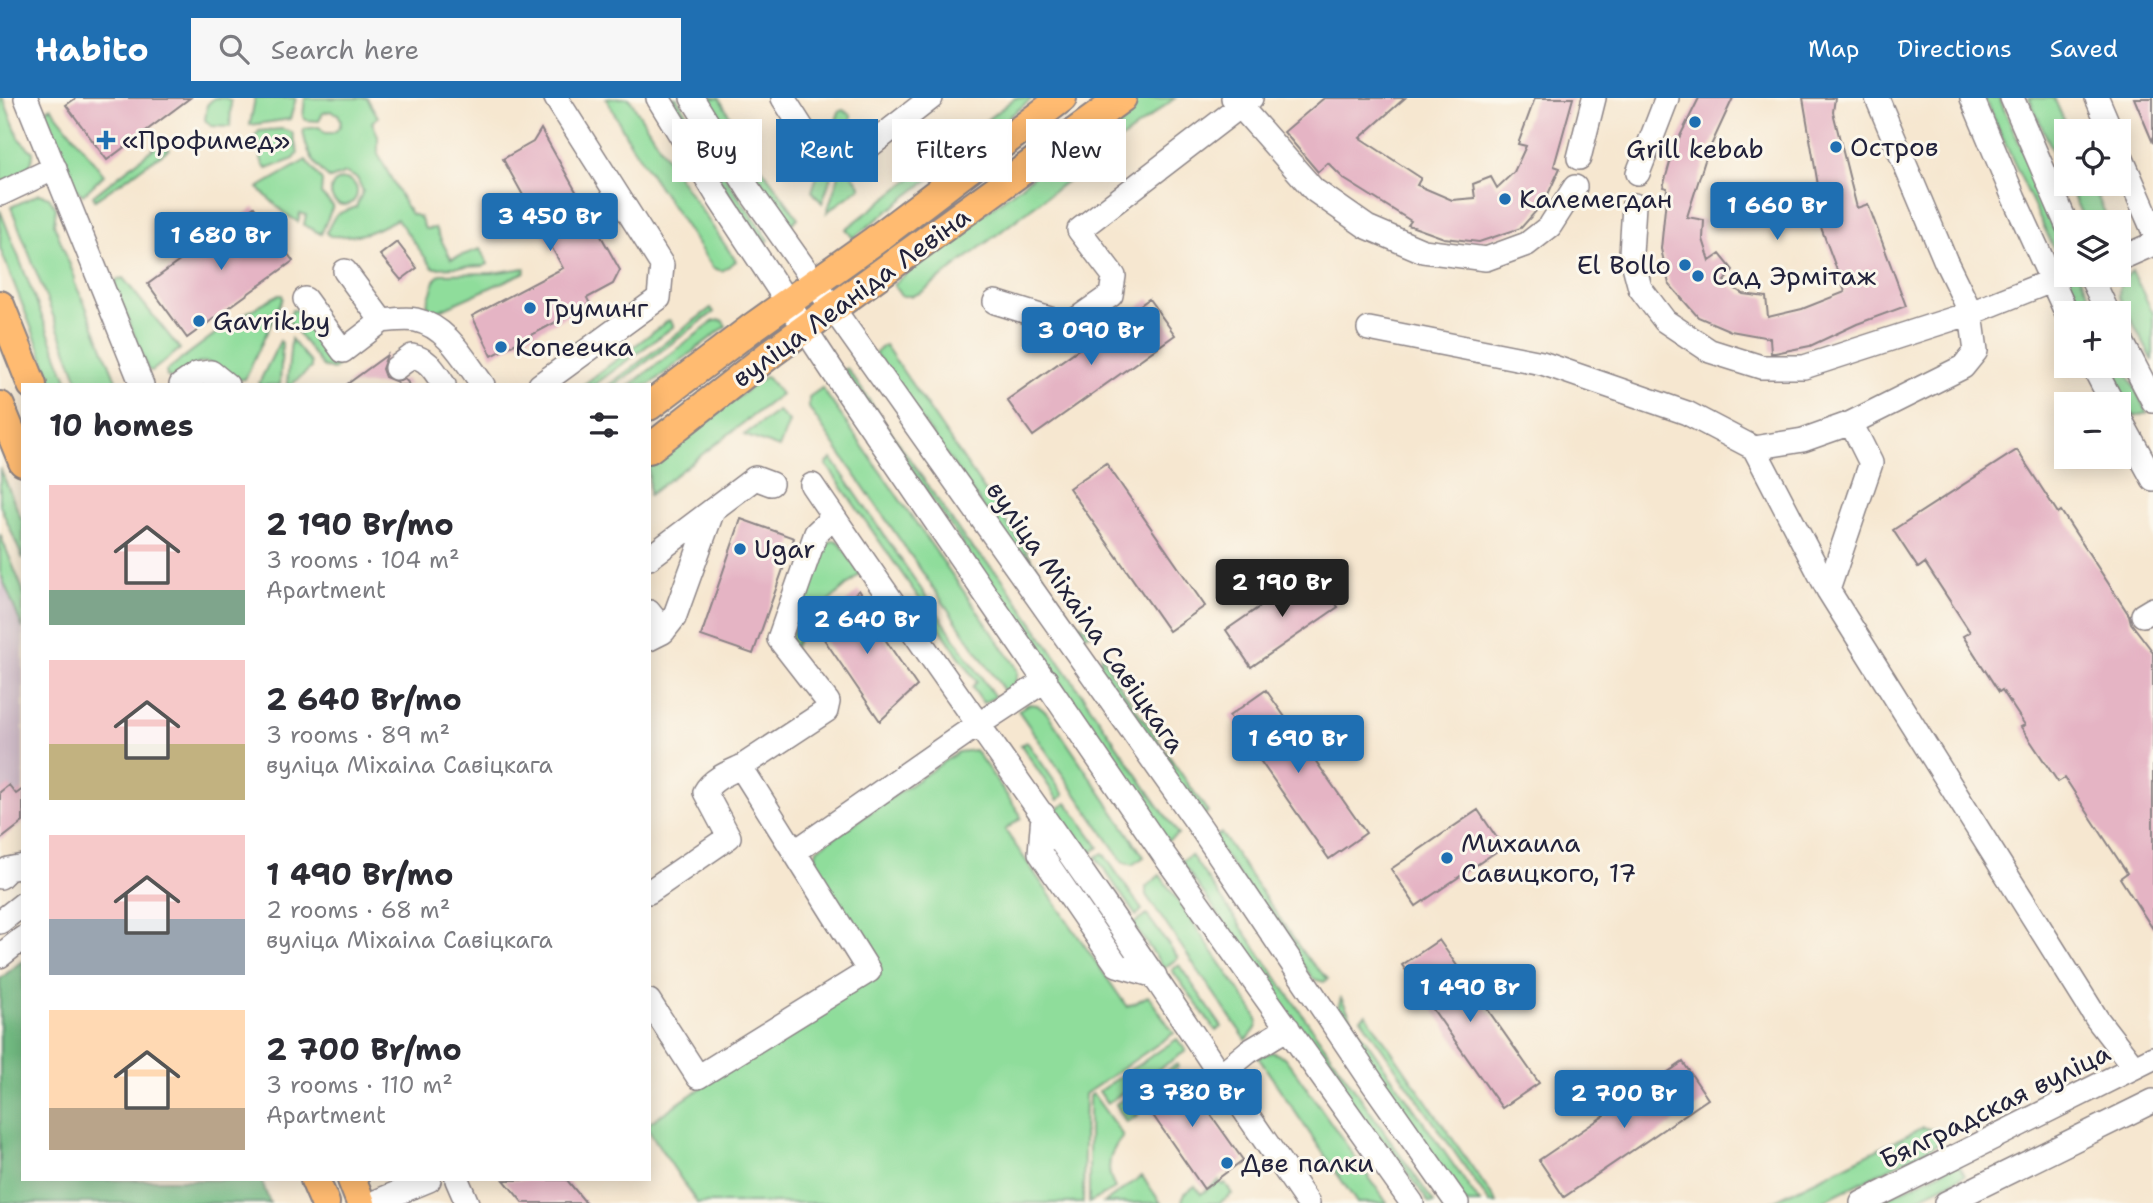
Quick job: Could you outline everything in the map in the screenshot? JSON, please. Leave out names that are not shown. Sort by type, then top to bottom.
[{"type":"main road","name":"вуліца Леаніда Левіна","points":[[651,405],[1062,98]]},
{"type":"main road","name":"вуліца Леаніда Левіна","points":[[651,447],[832,308],[1122,98]]},
{"type":"main road","points":[[0,305],[31,383]]},
{"type":"main road","points":[[1,413],[21,458]]},
{"type":"main road","points":[[315,1181],[325,1203]]},
{"type":"main road","points":[[352,1181],[361,1203]]},
{"type":"street","points":[[26,98],[141,383]]},
{"type":"street","points":[[543,383],[659,298],[662,265],[556,98]]},
{"type":"street","points":[[658,98],[787,303],[1164,855],[1412,1203]]},
{"type":"street","name":"вуліца Міхаіла Савіцкага","points":[[692,98],[749,190],[1201,828],[1457,1203]]},
{"type":"street","points":[[783,98],[796,119]]},
{"type":"street","points":[[878,139],[931,98]]},
{"type":"street","points":[[1579,158],[1594,98]]},
{"type":"street","points":[[1638,173],[1667,98]]},
{"type":"street","points":[[1754,448],[1803,440],[1851,423],[1963,367],[1976,351],[1971,313],[1945,262],[1877,98]]},
{"type":"street","points":[[1972,98],[2061,301]]},
{"type":"street","points":[[2012,98],[2061,210]]},
{"type":"street","points":[[2097,98],[2106,119]]},
{"type":"street","points":[[995,302],[1063,323],[1074,321],[1111,295],[1114,276],[1079,230],[1241,101],[1314,190],[1367,227],[1423,251],[1486,259],[1527,244],[1550,226],[1575,187]]},
{"type":"street","points":[[0,194],[55,168]]},
{"type":"street","points":[[2131,172],[2146,196],[2153,230]]},
{"type":"street","points":[[1634,205],[1631,254],[1640,288],[1665,321],[1710,351],[1761,367],[1804,367],[1971,313],[2051,281]]},
{"type":"street","points":[[2131,254],[2153,244]]},
{"type":"street","points":[[345,271],[382,321]]},
{"type":"street","points":[[305,299],[343,351],[382,321],[414,320],[430,325],[444,334],[481,383]]},
{"type":"street","points":[[1369,328],[1542,363],[1687,413],[1754,448],[1828,590],[2097,1019],[2144,1063]]},
{"type":"street","points":[[396,368],[412,356],[419,357],[430,365],[443,383]]},
{"type":"street","points":[[2131,359],[2153,401]]},
{"type":"street","points":[[184,383],[197,374],[211,372],[225,383]]},
{"type":"street","points":[[1828,590],[1871,463],[1851,423]]},
{"type":"street","points":[[2131,439],[2153,478]]},
{"type":"street","points":[[651,556],[755,478],[771,484]]},
{"type":"street","points":[[811,485],[1155,975],[1308,1203]]},
{"type":"street","points":[[651,618],[657,635],[674,618],[713,510]]},
{"type":"street","points":[[651,891],[729,837],[705,792],[707,787],[826,711],[828,702],[779,639],[816,533],[833,517]]},
{"type":"street","points":[[796,851],[1046,680]]},
{"type":"street","points":[[651,1004],[698,1077],[869,971],[741,767]]},
{"type":"street","points":[[0,877],[8,869],[21,866]]},
{"type":"street","points":[[0,922],[21,906]]},
{"type":"street","points":[[0,956],[21,940]]},
{"type":"street","points":[[1220,1075],[1248,1052],[1288,1028]]},
{"type":"street","name":"Бялградская вуліца","points":[[1862,1203],[2144,1063]]},
{"type":"street","points":[[1946,1203],[2153,1101]]},
{"type":"street","points":[[373,1203],[427,1181]]},
{"type":"street","points":[[457,1181],[467,1203]]},
{"type":"shaded area","points":[[0,572],[21,624],[21,824],[0,840]]},
{"type":"green space","points":[[0,98],[3,98],[20,140],[33,152],[28,169],[1,183]]},
{"type":"green space","points":[[214,98],[231,101],[230,127],[211,126],[205,120],[207,105]]},
{"type":"green space","points":[[255,98],[296,98],[290,119],[250,125]]},
{"type":"green space","points":[[305,98],[367,98],[378,117],[372,122],[378,136],[378,154],[411,214],[420,217],[425,229],[435,228],[451,259],[480,249],[488,264],[433,268],[397,219],[358,235],[330,236],[326,233],[337,214],[356,207],[363,191],[357,178],[346,173],[330,179],[315,163],[308,150],[303,129],[319,127],[325,133],[332,133],[339,127],[340,120],[338,114],[330,111],[323,113],[319,121],[305,120]]},
{"type":"green space","points":[[606,98],[629,98],[672,166],[672,182],[682,182],[736,261],[722,271],[713,268],[630,143]]},
{"type":"green space","points":[[671,98],[677,98],[690,119],[684,119]]},
{"type":"green space","points":[[707,98],[719,98],[732,119],[721,119]]},
{"type":"green space","points":[[1015,98],[1033,98],[1006,119],[988,119]]},
{"type":"green space","points":[[1135,98],[1175,98],[1126,136],[1126,119],[1108,119]]},
{"type":"green space","points":[[1984,98],[1999,98],[2054,219],[2054,248]]},
{"type":"green space","points":[[2029,98],[2054,98],[2064,119],[2054,119],[2054,153]]},
{"type":"green space","points":[[51,107],[104,175],[83,195],[74,188],[45,111]]},
{"type":"green space","points":[[843,110],[851,115],[851,119],[837,119],[839,112]]},
{"type":"green space","points":[[282,129],[292,132],[298,153],[294,159],[267,169],[263,165],[255,137],[259,131]]},
{"type":"green space","points":[[158,145],[169,149],[95,200],[93,196]]},
{"type":"green space","points":[[306,160],[322,181],[321,194],[333,206],[321,234],[304,225],[306,215],[300,213],[298,222],[284,213],[258,188]]},
{"type":"green space","points":[[762,168],[798,218],[790,225],[762,182]]},
{"type":"green space","points":[[344,179],[353,183],[357,192],[353,201],[344,205],[335,201],[331,192],[335,183]]},
{"type":"green space","points":[[721,182],[729,182],[769,240],[765,243]]},
{"type":"green space","points":[[815,182],[829,182],[822,203],[812,191]]},
{"type":"green space","points":[[837,182],[858,182],[861,187],[827,212]]},
{"type":"green space","points":[[907,182],[925,182],[853,238],[846,229]]},
{"type":"green space","points":[[1026,182],[1065,182],[922,292],[901,296],[893,284]]},
{"type":"green space","points":[[39,194],[49,197],[56,208],[54,224],[75,278],[74,282],[117,383],[79,383],[11,207]]},
{"type":"green space","points":[[2073,196],[2097,196],[2104,210],[2080,210]]},
{"type":"green space","points":[[0,210],[68,383],[53,383],[0,248]]},
{"type":"green space","points":[[525,268],[525,272],[438,311],[427,304],[436,278],[441,274],[492,273]]},
{"type":"green space","points":[[2131,272],[2153,313],[2153,361],[2131,319],[2131,301],[2122,301],[2119,296],[2120,287],[2131,287]]},
{"type":"green space","points":[[123,278],[180,349],[152,371],[148,370],[115,286],[116,280]]},
{"type":"green space","points":[[2072,287],[2086,287],[2092,301],[2078,301]]},
{"type":"green space","points":[[278,295],[283,298],[245,379],[235,380],[216,366],[205,362],[173,378],[167,377],[166,371],[206,340]]},
{"type":"green space","points":[[711,308],[714,312],[618,383],[612,383]]},
{"type":"green space","points":[[292,310],[297,310],[338,366],[333,370],[323,367],[289,321]]},
{"type":"green space","points":[[669,320],[674,326],[597,383],[586,383]]},
{"type":"green space","points":[[722,320],[726,326],[651,383],[633,383],[714,321]]},
{"type":"green space","points":[[291,339],[311,363],[311,368],[293,383],[287,383]]},
{"type":"green space","points":[[280,341],[280,383],[259,383]]},
{"type":"green space","points":[[885,345],[1073,619],[1091,633],[1081,636],[1070,631],[875,353]]},
{"type":"green space","points":[[847,368],[966,541],[1001,577],[1178,834],[1167,841],[843,370]]},
{"type":"green space","points":[[766,376],[781,394],[651,493],[651,463]]},
{"type":"green space","points":[[2115,378],[2130,378],[2147,413],[2134,417],[2131,411],[2131,392],[2122,392]]},
{"type":"green space","points":[[822,388],[1015,665],[1018,673],[1014,686],[1005,692],[809,408],[809,397]]},
{"type":"green space","points":[[778,411],[789,422],[779,448],[744,435]]},
{"type":"green space","points":[[832,459],[995,697],[983,703],[972,687],[977,682],[826,464]]},
{"type":"green space","points":[[0,468],[21,518],[21,554],[0,505]]},
{"type":"green space","points":[[0,534],[21,585],[21,624],[0,572]]},
{"type":"green space","points":[[835,540],[860,574],[804,623],[795,647],[789,642],[826,544]]},
{"type":"green space","points":[[1102,654],[1113,676],[1208,812],[1200,818],[1099,667]]},
{"type":"green space","points":[[1029,704],[1037,705],[1047,713],[1144,857],[1132,865],[1123,862],[1018,710]]},
{"type":"green space","points":[[1027,742],[1064,795],[1058,800],[1021,745]]},
{"type":"green space","points":[[975,750],[1020,814],[1021,818],[1005,830],[1127,1007],[1148,996],[1174,1033],[1085,1094],[1083,1203],[697,1203],[651,1134],[651,1122],[877,970],[814,864],[817,849],[958,752]]},
{"type":"green space","points":[[1067,803],[1099,847],[1086,857],[1054,811]]},
{"type":"green space","points":[[1221,833],[1306,957],[1328,979],[1324,982],[1313,979],[1212,838]]},
{"type":"green space","points":[[1103,853],[1142,910],[1136,916],[1096,857]]},
{"type":"green space","points":[[1191,855],[1434,1203],[1429,1203],[1391,1149],[1353,1107],[1181,861]]},
{"type":"green space","points":[[1160,875],[1254,1012],[1256,1028],[1246,1040],[1146,895],[1146,887]]},
{"type":"green space","points":[[1147,915],[1178,958],[1164,968],[1133,924]]},
{"type":"green space","points":[[21,962],[21,1181],[261,1181],[270,1203],[0,1203],[0,979]]},
{"type":"green space","points":[[1179,965],[1222,1027],[1216,1031],[1172,970]]},
{"type":"green space","points":[[1341,998],[1356,1026],[1480,1203],[1464,1203],[1336,1014]]},
{"type":"green space","points":[[1366,1014],[1497,1203],[1490,1203],[1361,1018]]},
{"type":"green space","points":[[1177,1039],[1186,1051],[1107,1103],[1099,1091]]},
{"type":"green space","points":[[1272,1052],[1284,1057],[1297,1074],[1387,1203],[1357,1203],[1258,1057]]},
{"type":"green space","points":[[1177,1064],[1178,1067],[1134,1098],[1139,1106],[1134,1110],[1138,1115],[1126,1122],[1116,1104]]},
{"type":"green space","points":[[1093,1094],[1123,1136],[1111,1154],[1109,1167],[1115,1188],[1089,1203],[1089,1096]]},
{"type":"green space","points":[[1923,1127],[1935,1130],[1942,1142],[1819,1203],[1769,1203]]},
{"type":"green space","points":[[1958,1163],[1965,1175],[1908,1203],[1877,1203]]},
{"type":"green space","points":[[1142,1176],[1161,1203],[1104,1203]]},
{"type":"green space","points":[[1219,1181],[1222,1185],[1225,1183],[1232,1194],[1219,1203],[1183,1203],[1184,1194],[1195,1186],[1201,1194]]},
{"type":"building","points":[[76,98],[190,98],[107,160],[66,105]]},
{"type":"building","points":[[1324,98],[1405,98],[1360,138],[1421,178],[1417,185],[1452,200],[1475,198],[1473,184],[1491,177],[1497,188],[1514,172],[1526,146],[1518,144],[1535,98],[1573,98],[1554,166],[1560,168],[1545,201],[1521,228],[1479,242],[1444,238],[1408,225],[1411,221],[1344,179],[1328,163],[1318,172],[1284,132]]},
{"type":"building","points":[[1699,98],[1733,98],[1707,154],[1687,217],[1704,220],[1703,239],[1710,261],[1720,254],[1733,270],[1724,281],[1743,294],[1766,297],[1768,317],[1802,309],[1845,292],[1819,222],[1824,220],[1803,98],[1835,98],[1833,112],[1857,208],[1868,204],[1906,306],[1857,324],[1810,346],[1775,353],[1771,353],[1770,338],[1731,331],[1698,317],[1669,284],[1661,249],[1667,188],[1663,187],[1674,148]]},
{"type":"building","points":[[2134,98],[2153,98],[2153,143]]},
{"type":"building","points":[[541,129],[620,270],[613,284],[587,298],[590,304],[492,356],[472,316],[563,268],[503,159],[533,142]]},
{"type":"building","points":[[254,207],[293,261],[187,338],[148,284]]},
{"type":"building","points":[[397,242],[417,268],[401,280],[380,255]]},
{"type":"building","points":[[1149,299],[1175,335],[1033,436],[1007,400]]},
{"type":"building","points":[[387,355],[382,369],[385,377],[397,382],[405,379],[408,383],[349,383]]},
{"type":"building","points":[[2017,450],[2058,513],[2061,511],[2129,615],[2131,623],[2153,652],[2153,929],[2120,878],[2127,873],[2065,778],[2058,782],[2021,727],[2025,725],[2002,690],[1999,692],[1963,636],[1970,632],[1925,563],[1918,568],[1893,530]]},
{"type":"building","points":[[1106,463],[1205,606],[1169,631],[1069,488]]},
{"type":"building","points":[[741,519],[794,538],[753,654],[701,636]]},
{"type":"building","points":[[1313,570],[1338,607],[1251,667],[1226,630]]},
{"type":"building","points":[[859,590],[876,616],[872,620],[917,686],[880,721],[817,629]]},
{"type":"building","points":[[1266,690],[1366,833],[1329,859],[1229,716]]},
{"type":"building","points":[[9,785],[16,794],[21,790],[21,824],[0,840],[0,792]]},
{"type":"building","name":"Михаила Савицкого, 17","points":[[1478,810],[1503,847],[1416,906],[1391,869]]},
{"type":"building","points":[[1439,940],[1539,1083],[1502,1108],[1402,965]]},
{"type":"building","points":[[1683,1062],[1708,1099],[1564,1197],[1539,1160]]},
{"type":"building","points":[[1179,1070],[1243,1160],[1204,1189],[1141,1098]]},
{"type":"building","points":[[505,1181],[568,1181],[586,1203],[523,1203]]},
{"type":"place","name":"Grill kebab","points":[[1695,122]]},
{"type":"place","name":"«Профимед»","points":[[106,140]]},
{"type":"place","name":"Остров","points":[[1836,147]]},
{"type":"place","name":"Калемегдан","points":[[1505,199]]},
{"type":"place","name":"El Bollo","points":[[1685,265]]},
{"type":"place","name":"Сад Эрмітаж","points":[[1698,276]]},
{"type":"place","name":"Груминг","points":[[530,308]]},
{"type":"place","name":"Gavrik.by","points":[[199,321]]},
{"type":"place","name":"Копеечка","points":[[501,347]]},
{"type":"place","name":"Ugar","points":[[740,549]]},
{"type":"place","name":"Михаила Савицкого, 17","points":[[1447,858]]},
{"type":"place","name":"Две палки","points":[[1227,1163]]}]
